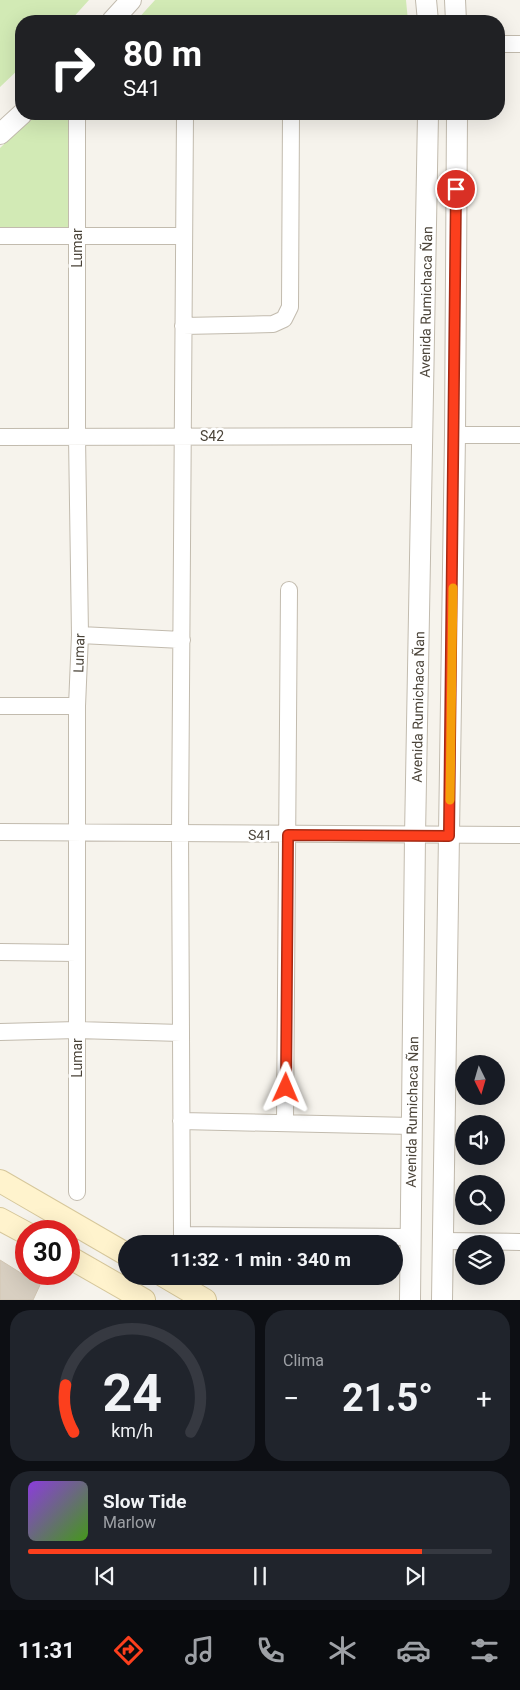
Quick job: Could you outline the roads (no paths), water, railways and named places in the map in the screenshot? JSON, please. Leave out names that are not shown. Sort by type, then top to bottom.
[{"type":"main road","points":[[0,1181],[118,1249]]},
{"type":"main road","points":[[0,1219],[15,1227]]},
{"type":"main road","points":[[80,1248],[91,1233]]},
{"type":"main road","points":[[80,1264],[144,1300]]},
{"type":"main road","points":[[179,1285],[205,1300]]},
{"type":"street","points":[[117,15],[131,0]]},
{"type":"street","points":[[426,0],[427,15]]},
{"type":"street","points":[[455,0],[456,15]]},
{"type":"street","points":[[505,44],[520,44]]},
{"type":"street","points":[[0,134],[15,120]]},
{"type":"street","name":"Lumar","points":[[77,120],[77,437],[80,635],[77,706],[77,1192]]},
{"type":"street","points":[[185,120],[180,834],[182,1235],[411,1237]]},
{"type":"street","points":[[183,326],[273,324],[284,319],[290,307],[291,120]]},
{"type":"street","name":"Avenida Rumichaca Ñan","points":[[410,1300],[415,836],[424,436],[428,120]]},
{"type":"street","name":"Avenida Rumichaca Ñan","points":[[442,1300],[455,435],[457,120]]},
{"type":"street","points":[[0,236],[184,236]]},
{"type":"street","points":[[455,435],[520,435]]},
{"type":"street","name":"S42","points":[[0,437],[424,436]]},
{"type":"street","points":[[285,1123],[289,590]]},
{"type":"street","points":[[80,635],[182,640]]},
{"type":"street","points":[[0,706],[77,706]]},
{"type":"street","name":"S41","points":[[0,832],[415,836],[520,835]]},
{"type":"street","points":[[0,952],[77,953]]},
{"type":"street","points":[[0,1032],[77,1030],[181,1033]]},
{"type":"street","points":[[181,1121],[412,1126]]},
{"type":"street","points":[[443,1242],[520,1242]]}]
